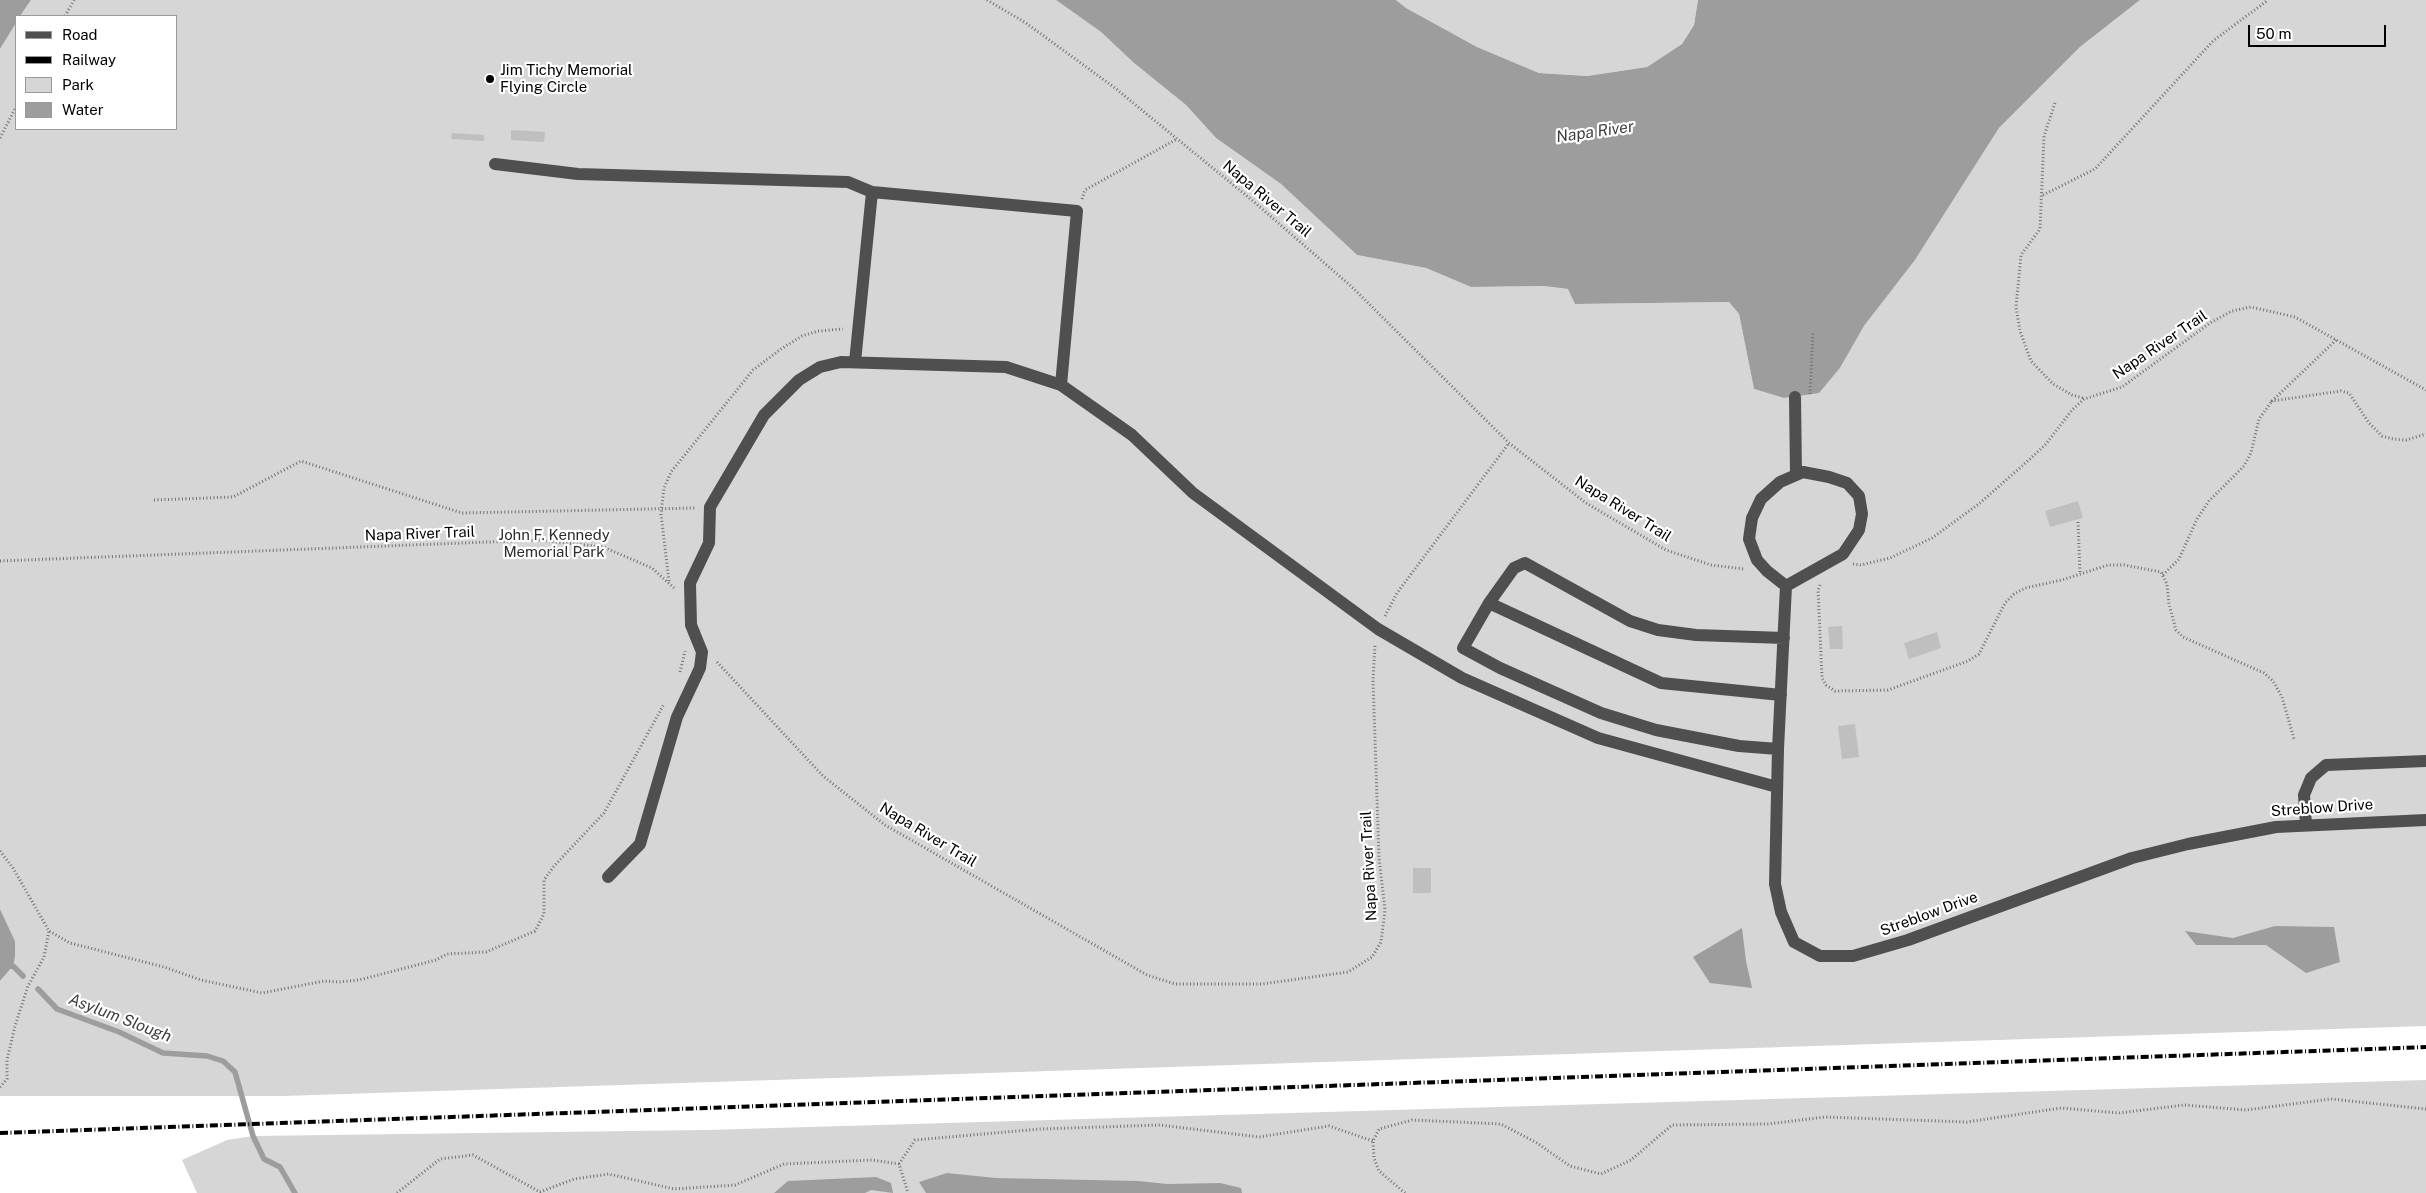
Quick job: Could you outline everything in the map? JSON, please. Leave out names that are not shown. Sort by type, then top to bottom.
[{"type":"street","points":[[495,164],[584,174],[848,182],[872,192],[1077,211],[1061,385]]},
{"type":"street","points":[[855,362],[872,192]]},
{"type":"street","points":[[608,877],[640,844],[677,717],[700,668],[702,652],[691,625],[690,583],[709,543],[710,507],[764,415],[799,380],[820,367],[841,362],[1006,367],[1061,385],[1132,435],[1193,493],[1378,630],[1462,678],[1598,738],[1776,787]]},
{"type":"street","points":[[1795,396],[1796,474]]},
{"type":"street","points":[[1811,473],[1847,483],[1859,496],[1862,514],[1859,530],[1843,554],[1827,563],[1786,586],[1767,572],[1757,560],[1749,539],[1752,518],[1761,499],[1770,488],[1796,474],[1811,473]]},
{"type":"street","points":[[1778,749],[1739,746],[1656,730],[1601,712],[1500,668],[1463,648],[1488,603],[1514,568],[1525,563],[1630,621],[1658,630],[1696,635],[1784,638]]},
{"type":"street","name":"Streblow Drive","points":[[1786,586],[1776,787],[1775,884],[1787,930],[1794,942],[1820,956],[1835,958],[1853,956],[1908,940],[2132,858],[2240,832],[2306,825],[2426,820]]},
{"type":"street","points":[[1488,603],[1661,683],[1781,695]]},
{"type":"street","points":[[2306,825],[2304,795],[2311,778],[2326,765],[2426,761]]},
{"type":"path","points":[[66,15],[74,0]]},
{"type":"path","name":"Napa River Trail","points":[[987,0],[1026,23],[1115,88],[1177,139],[1352,287],[1509,442],[1586,503],[1666,550],[1711,565],[1767,572]]},
{"type":"path","points":[[2043,195],[2095,169],[2213,41],[2268,0]]},
{"type":"path","points":[[2055,103],[2044,136],[2043,195],[2040,229],[2021,255],[2016,307],[2020,331],[2031,361],[2053,384],[2072,395],[2084,398]]},
{"type":"path","points":[[0,138],[15,109]]},
{"type":"path","points":[[1077,211],[1085,190],[1177,139]]},
{"type":"path","name":"Napa River Trail","points":[[2084,398],[2122,387],[2210,323],[2232,310],[2251,307],[2295,316],[2426,390]]},
{"type":"path","points":[[669,581],[662,508],[664,488],[671,472],[753,370],[802,336],[833,329],[858,329]]},
{"type":"path","points":[[1810,396],[1813,332]]},
{"type":"path","points":[[2163,575],[2179,558],[2197,519],[2209,501],[2244,466],[2250,453],[2259,419],[2272,401],[2336,340]]},
{"type":"path","points":[[2272,401],[2341,392],[2349,393],[2369,423],[2382,436],[2392,440],[2406,440],[2426,434]]},
{"type":"path","points":[[2084,398],[2072,410],[2046,444],[2030,459],[1980,503],[1932,538],[1890,558],[1861,565],[1827,563],[1818,590],[1822,678],[1826,685],[1835,691],[1888,690],[1968,661],[1979,654],[2005,602],[2014,594],[2024,588],[2108,565],[2124,564],[2161,572],[2167,584],[2169,604],[2176,630],[2183,637],[2264,673],[2273,681],[2282,698],[2294,739]]},
{"type":"path","name":"Napa River Trail","points":[[713,656],[823,776],[885,825],[1147,975],[1175,984],[1262,984],[1348,972],[1372,957],[1381,942],[1385,910],[1379,858],[1373,680],[1378,630],[1397,593],[1509,442]]},
{"type":"path","points":[[154,500],[234,497],[302,460],[462,513],[710,507]]},
{"type":"path","points":[[2078,522],[2080,573]]},
{"type":"path","name":"Napa River Trail","points":[[0,561],[540,540],[603,547],[652,568],[669,581],[679,594]]},
{"type":"path","points":[[676,681],[691,625]]},
{"type":"path","points":[[0,851],[13,868],[49,930],[70,943],[164,967],[210,982],[262,993],[324,981],[359,980],[436,960],[447,954],[486,952],[505,942],[534,931],[544,914],[544,880],[554,866],[604,813],[668,696]]},
{"type":"path","points":[[0,1087],[6,1079],[7,1060],[14,1026],[28,986],[44,957],[49,930]]},
{"type":"path","points":[[1405,1193],[1379,1171],[1374,1158],[1373,1141],[1379,1129],[1412,1120],[1501,1124],[1537,1143],[1570,1166],[1601,1174],[1631,1160],[1672,1125],[1768,1124],[1825,1117],[1967,1122],[2061,1108],[2119,1113],[2184,1105],[2246,1110],[2331,1099],[2426,1108]]},
{"type":"path","points":[[899,1164],[915,1140],[1040,1129],[1160,1125],[1259,1137],[1329,1126],[1373,1141]]},
{"type":"path","points":[[397,1193],[440,1159],[473,1155],[540,1192],[574,1179],[609,1174],[674,1189],[735,1185],[784,1164],[872,1160],[899,1164]]},
{"type":"path","points":[[899,1164],[908,1193]]},
{"type":"green space","name":"John F. Kennedy Memorial Park","points":[[31,0],[1056,0],[1101,32],[1134,63],[1186,105],[1216,138],[1281,184],[1357,255],[1426,268],[1471,287],[1544,286],[1569,289],[1575,304],[1729,302],[1739,314],[1754,389],[1784,398],[1819,392],[1840,368],[1864,326],[1915,260],[1999,128],[2080,47],[2140,0],[2426,0],[2426,1026],[284,1096],[0,1096],[0,981],[13,966],[15,941],[0,909],[0,49],[15,25],[15,130],[178,130],[178,15],[21,15]]},
{"type":"green space","points":[[1396,0],[1698,0],[1694,25],[1682,44],[1647,67],[1587,76],[1539,73],[1477,47],[1406,8]]},
{"type":"green space","points":[[2426,1080],[2426,1193],[197,1193],[182,1160],[227,1140],[253,1136],[706,1130]]},
{"type":"water","points":[[0,0],[31,0],[21,15],[15,15],[15,25],[0,49]]},
{"type":"water","name":"Napa River","points":[[1056,0],[1396,0],[1406,8],[1477,47],[1539,73],[1587,76],[1647,67],[1682,44],[1694,25],[1698,0],[2140,0],[2080,47],[1999,128],[1915,260],[1864,326],[1840,368],[1819,393],[1784,398],[1754,389],[1739,314],[1729,302],[1575,304],[1568,289],[1544,286],[1471,287],[1426,268],[1357,255],[1281,184],[1216,138],[1186,105],[1134,63],[1101,32]]},
{"type":"water","points":[[0,909],[15,941],[15,957],[13,966],[0,981]]},
{"type":"water","points":[[2275,926],[2334,927],[2340,962],[2306,973],[2266,945],[2196,945],[2185,931],[2233,938]]},
{"type":"water","points":[[1742,928],[1752,988],[1710,983],[1693,957]]},
{"type":"water","points":[[947,1173],[996,1178],[1138,1181],[1167,1184],[1220,1183],[1241,1188],[1242,1193],[926,1193],[919,1182]]},
{"type":"water","points":[[876,1177],[891,1183],[893,1193],[871,1190],[865,1193],[774,1193],[788,1181]]},
{"type":"building","points":[[511,130],[545,132],[544,142],[511,140]]},
{"type":"building","points":[[452,133],[484,135],[484,141],[451,139]]},
{"type":"building","points":[[2078,501],[2083,518],[2050,527],[2045,511]]},
{"type":"building","points":[[1842,626],[1843,649],[1830,649],[1828,627]]},
{"type":"building","points":[[1937,632],[1941,648],[1909,659],[1904,643]]},
{"type":"building","points":[[1855,724],[1859,757],[1842,759],[1838,726]]},
{"type":"building","points":[[1413,868],[1431,868],[1431,893],[1413,893]]},
{"type":"waterway","points":[[0,967],[13,966],[23,976]]},
{"type":"waterway","name":"Asylum Slough","points":[[38,989],[57,1009],[119,1032],[163,1053],[207,1056],[223,1061],[235,1072],[253,1136],[264,1159],[280,1167],[295,1193]]},
{"type":"railway","points":[[0,1133],[2426,1047]]},
{"type":"place","name":"Jim Tichy Memorial Flying Circle","points":[[490,79]]}]
